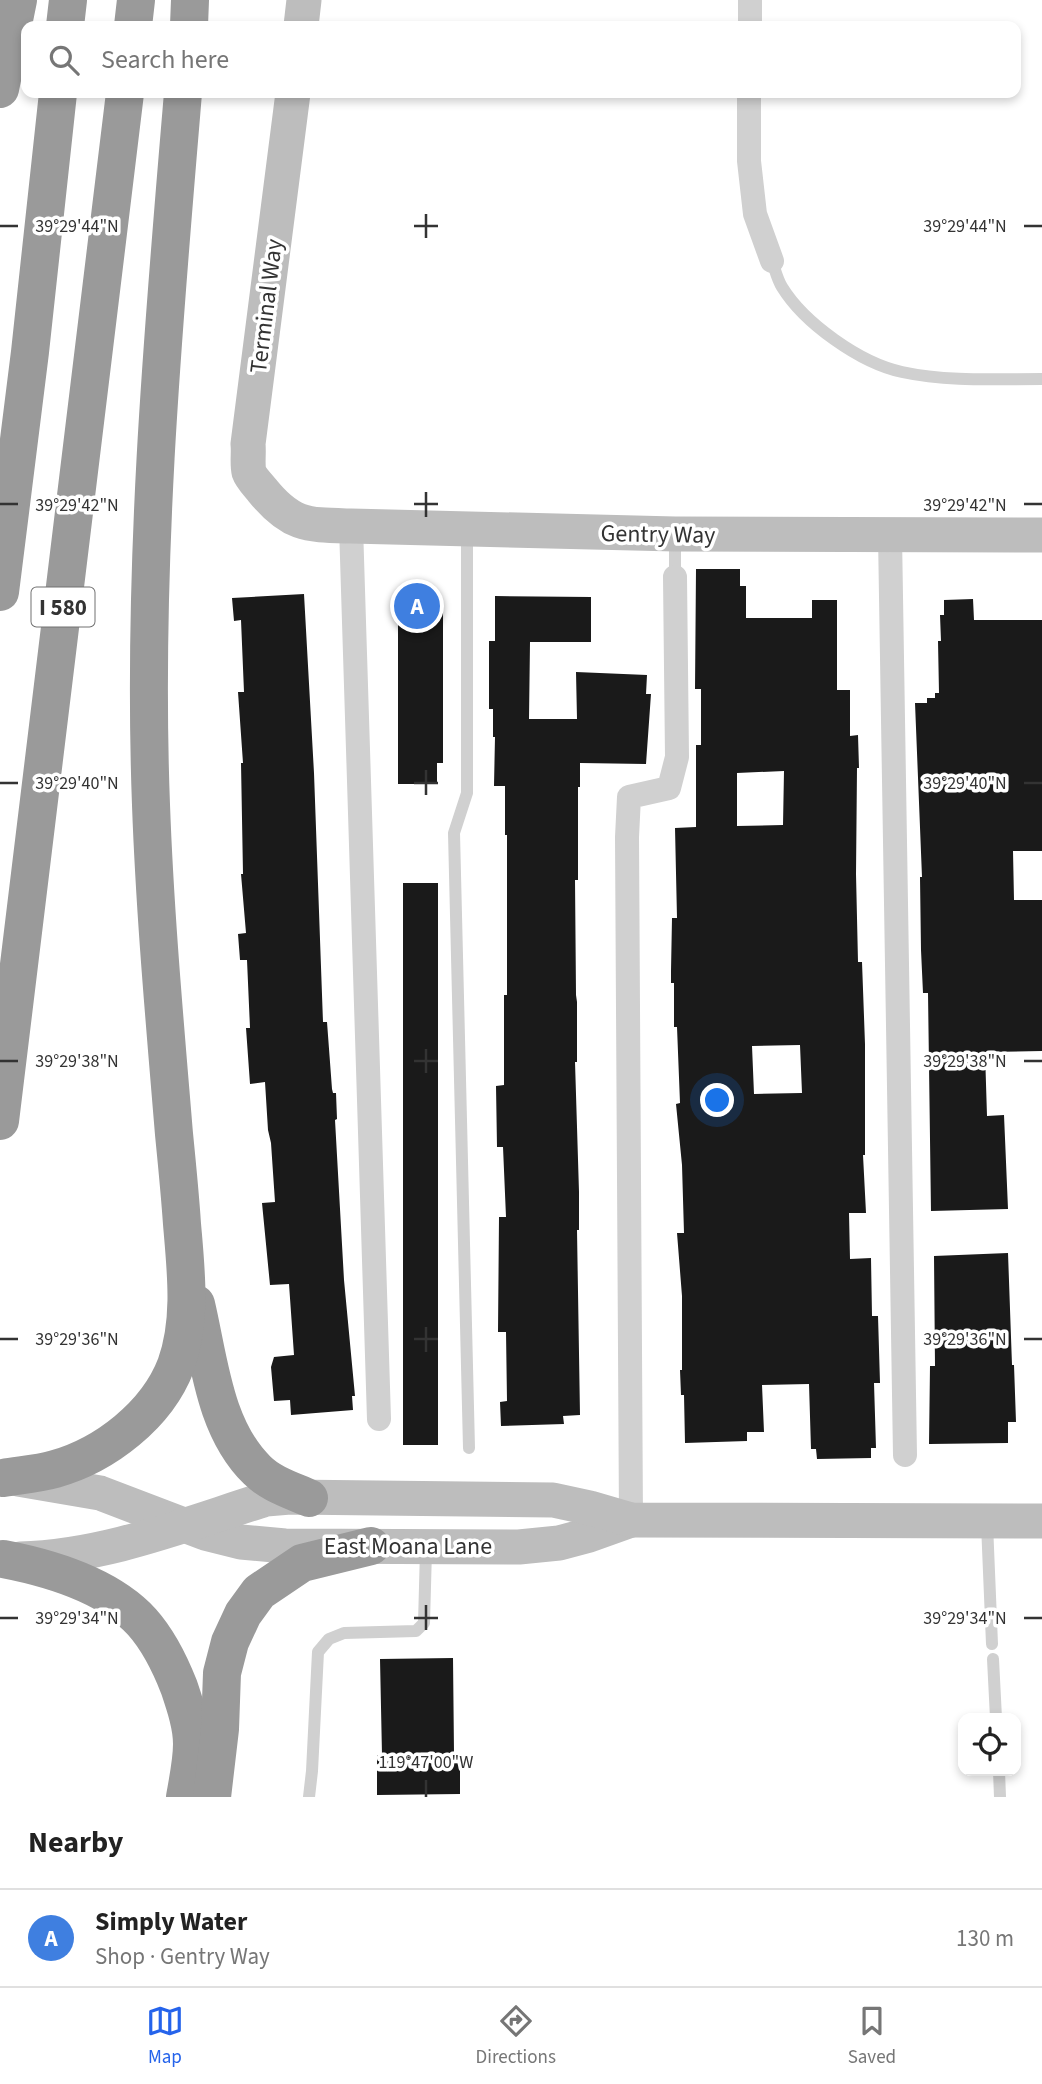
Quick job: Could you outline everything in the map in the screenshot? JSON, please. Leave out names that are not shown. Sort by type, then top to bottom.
[{"type":"highway","points":[[0,89],[18,0]]},
{"type":"highway","points":[[66,21],[68,0]]},
{"type":"highway","points":[[134,21],[136,0]]},
{"type":"highway","points":[[188,21],[190,0]]},
{"type":"highway","name":"I 580","points":[[0,592],[57,98]]},
{"type":"highway","name":"I 580","points":[[0,1121],[124,98]]},
{"type":"highway","points":[[1,1478],[52,1470],[83,1459],[134,1425],[157,1398],[175,1368],[186,1332],[185,1258],[158,928],[151,805],[149,696],[149,593],[162,344],[183,98]]},
{"type":"highway","points":[[185,1258],[216,1393],[228,1428],[241,1452],[258,1471],[276,1484],[309,1498]]},
{"type":"highway","points":[[212,1797],[220,1729],[222,1673],[230,1642],[243,1614],[259,1591],[302,1563],[371,1546]]},
{"type":"highway","points":[[2,1559],[38,1566],[75,1578],[122,1606],[141,1621],[156,1640],[172,1668],[186,1707],[192,1742],[185,1797]]},
{"type":"main road","points":[[302,21],[304,0]]},
{"type":"main road","name":"Terminal Way","points":[[278,509],[249,473],[248,444],[292,98]]},
{"type":"main road","name":"Gentry Way","points":[[278,509],[298,521],[316,525],[675,534],[1042,535]]},
{"type":"main road","name":"East Moana Lane","points":[[1,1478],[65,1485],[100,1493],[205,1533],[241,1542],[285,1546],[519,1547],[559,1544],[631,1520]]},
{"type":"main road","name":"East Moana Lane","points":[[2,1559],[53,1558],[112,1547],[265,1499],[553,1500],[631,1520],[1042,1521]]},
{"type":"street","points":[[750,0],[750,21]]},
{"type":"street","points":[[749,98],[749,161],[755,214],[772,261]]},
{"type":"street","points":[[351,526],[379,1419]]},
{"type":"street","points":[[890,536],[905,1455]]},
{"type":"street","points":[[631,1520],[627,837],[629,797],[669,788],[677,757],[675,577]]},
{"type":"lane","points":[[772,261],[781,286],[814,325],[858,355],[901,372],[960,379],[1042,379]]},
{"type":"lane","points":[[467,530],[467,793],[454,833],[469,1448]]},
{"type":"lane","points":[[675,534],[675,577]]},
{"type":"lane","points":[[987,1520],[992,1644]]},
{"type":"lane","points":[[309,1797],[317,1652],[329,1639],[344,1633],[416,1631],[424,1623],[426,1546]]},
{"type":"lane","points":[[992,1659],[996,1713]]},
{"type":"lane","points":[[999,1776],[1000,1797]]},
{"type":"building","points":[[696,569],[740,569],[740,586],[746,586],[746,618],[812,618],[812,600],[837,600],[837,690],[850,690],[850,736],[858,735],[856,874],[858,962],[862,962],[865,1044],[863,1155],[866,1213],[849,1213],[850,1259],[871,1258],[872,1316],[878,1316],[880,1383],[874,1383],[876,1448],[871,1448],[871,1458],[817,1459],[816,1449],[811,1449],[809,1384],[762,1385],[764,1432],[747,1432],[747,1441],[685,1443],[684,1395],[681,1395],[680,1370],[682,1296],[677,1233],[684,1233],[682,1165],[676,1104],[680,1103],[677,1027],[674,1027],[674,983],[671,983],[671,971],[672,918],[677,918],[675,828],[696,827],[696,745],[701,745],[701,689],[695,689]],"holes":[[[784,771],[783,825],[737,826],[737,773]],[[800,1045],[802,1093],[754,1094],[752,1046]]]},
{"type":"building","points":[[304,594],[323,1022],[327,1022],[332,1089],[333,1093],[336,1093],[335,1120],[344,1280],[355,1396],[352,1396],[353,1410],[291,1415],[290,1400],[274,1401],[271,1367],[274,1357],[294,1355],[289,1284],[270,1285],[262,1203],[275,1202],[271,1143],[265,1082],[250,1084],[246,1028],[250,1028],[247,960],[240,960],[238,934],[246,933],[241,874],[243,763],[238,692],[244,692],[241,620],[234,621],[232,598]]},
{"type":"building","points":[[495,596],[591,597],[591,642],[530,642],[529,719],[577,719],[576,672],[647,675],[646,694],[651,694],[646,764],[580,763],[578,880],[575,880],[575,1062],[579,1192],[577,1230],[580,1415],[563,1416],[564,1424],[501,1426],[500,1402],[507,1401],[506,1332],[498,1332],[499,1217],[506,1217],[503,1147],[497,1147],[496,1086],[504,1085],[507,835],[505,786],[494,786],[495,737],[493,709],[489,709],[489,641],[495,641]]},
{"type":"building","points":[[398,599],[443,599],[443,763],[437,763],[437,784],[398,784]]},
{"type":"building","points":[[973,599],[974,620],[1042,620],[1042,851],[1013,851],[1014,900],[1042,900],[1042,1051],[985,1052],[987,1116],[1004,1115],[1008,1209],[931,1211],[928,993],[923,993],[921,950],[922,877],[915,703],[927,703],[927,698],[935,698],[935,693],[939,693],[938,641],[941,641],[940,615],[944,615],[944,600]]},
{"type":"building","points":[[403,883],[438,883],[438,1445],[403,1445]]},
{"type":"building","points":[[1008,1253],[1016,1422],[1008,1422],[1008,1443],[929,1444],[930,1366],[935,1366],[934,1256]]},
{"type":"building","points":[[453,1658],[454,1753],[460,1753],[460,1794],[377,1795],[377,1755],[382,1755],[380,1659]]},
{"type":"place","name":"Simply Water","points":[[417,606]]}]
